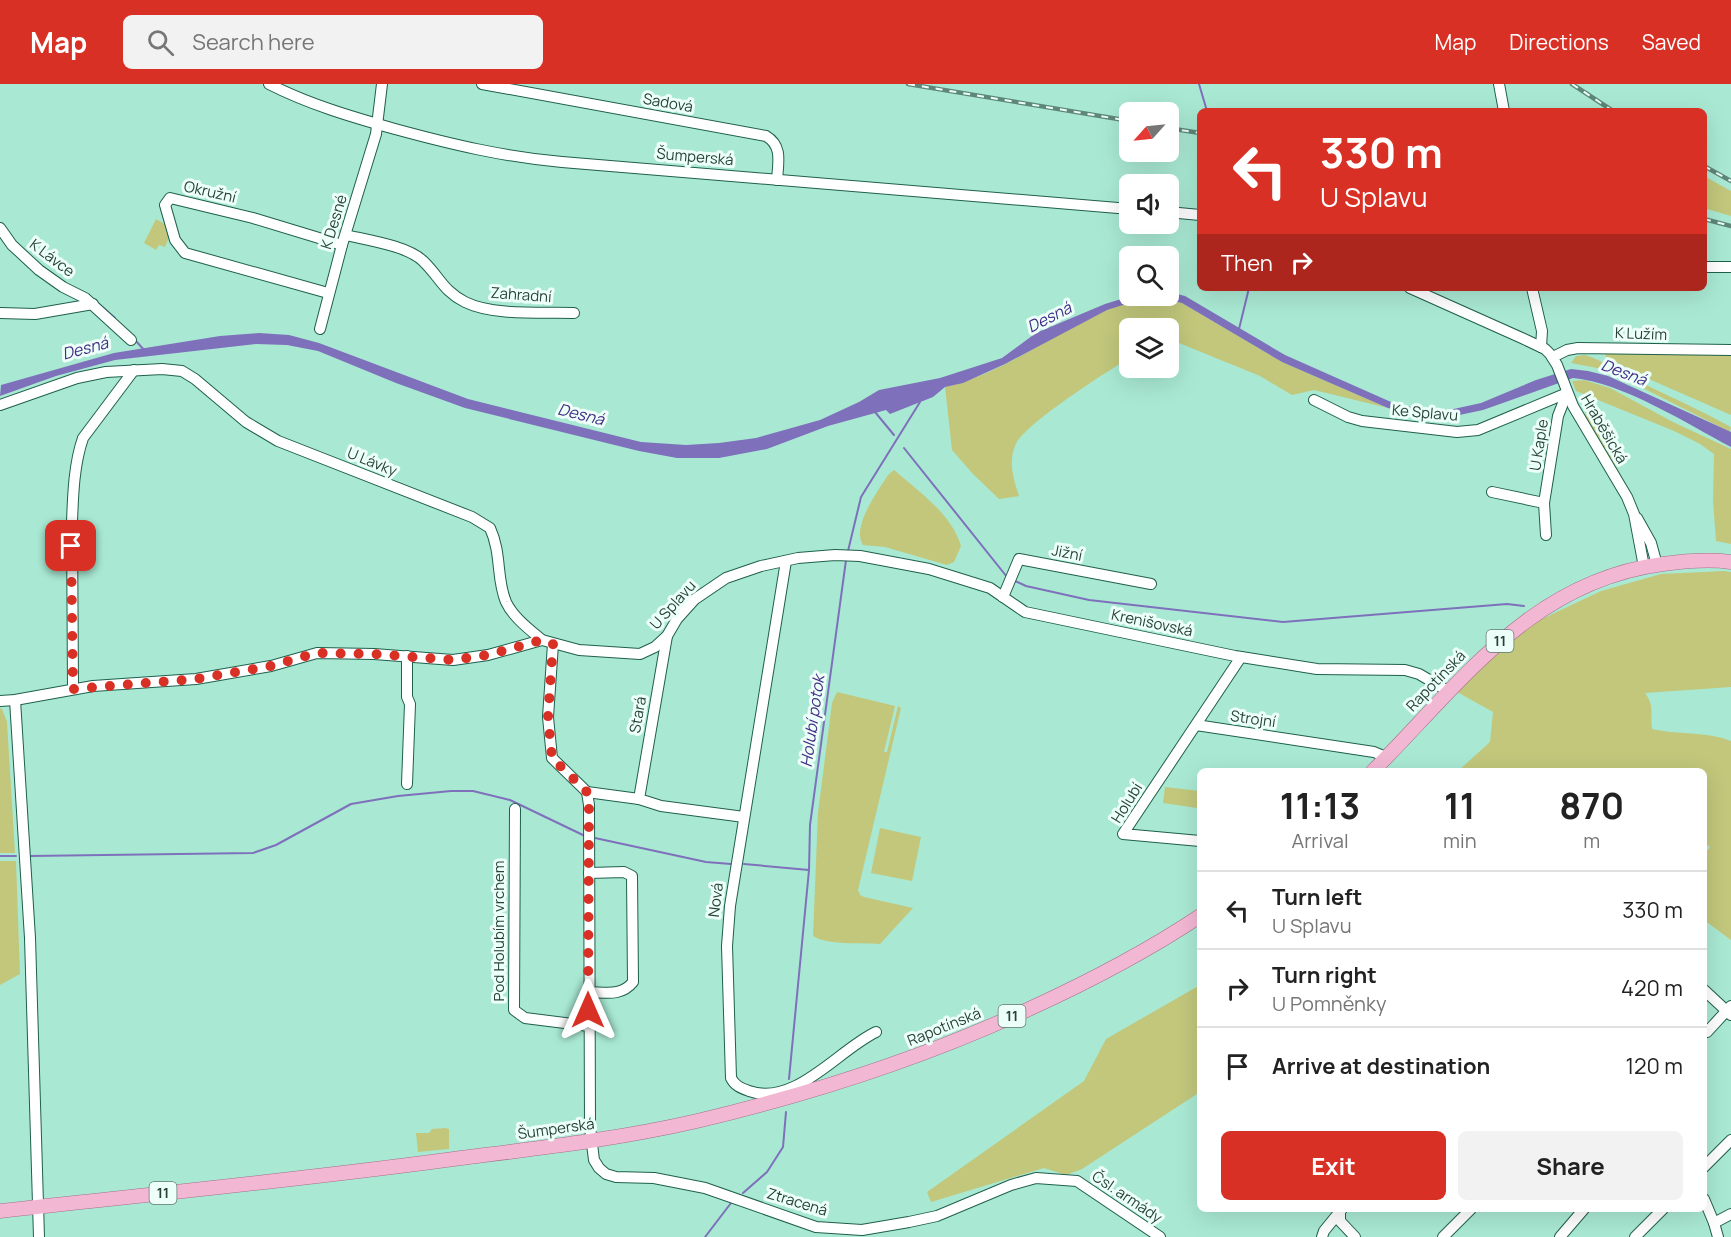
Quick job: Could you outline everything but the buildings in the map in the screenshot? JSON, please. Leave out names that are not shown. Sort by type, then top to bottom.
[{"type":"main road","name":"Rapotínská","points":[[1376,768],[1448,691],[1498,643],[1544,608],[1587,585],[1650,566],[1698,561],[1731,562]]},
{"type":"main road","name":"Rapotínská","points":[[787,1098],[924,1054],[1011,1017],[1086,982],[1197,918]]},
{"type":"main road","name":"Šumperská","points":[[39,1207],[327,1175],[590,1141],[694,1122],[787,1098]]},
{"type":"main road","name":"11","points":[[0,1211],[39,1207]]},
{"type":"street","name":"Šumperská","points":[[269,84],[319,106],[378,124],[468,148],[537,160],[1119,208]]},
{"type":"street","points":[[378,124],[382,84]]},
{"type":"street","name":"Sadová","points":[[482,84],[766,136],[774,142],[778,152],[777,180]]},
{"type":"street","points":[[1499,84],[1503,108]]},
{"type":"street","name":"K Desné","points":[[320,328],[378,124]]},
{"type":"street","name":"Okružní","points":[[328,294],[185,253],[175,240],[165,205],[170,198],[344,240]]},
{"type":"street","points":[[1179,213],[1197,215]]},
{"type":"street","name":"K Lávce","points":[[0,228],[12,245],[39,270],[63,287],[89,301],[130,340]]},
{"type":"street","name":"Zahradní","points":[[344,240],[410,252],[422,260],[446,290],[466,303],[495,310],[574,313]]},
{"type":"street","points":[[1707,267],[1731,267]]},
{"type":"street","points":[[1417,291],[1542,347],[1553,357]]},
{"type":"street","points":[[1533,291],[1542,331],[1542,347]]},
{"type":"street","points":[[0,313],[35,314],[89,301]]},
{"type":"street","name":"K Lužím","points":[[1553,357],[1567,350],[1578,348],[1731,350]]},
{"type":"street","name":"Hraběšická","points":[[1553,357],[1584,427],[1627,497],[1651,543],[1650,566]]},
{"type":"street","points":[[0,405],[77,378],[106,372],[134,370]]},
{"type":"street","points":[[73,689],[72,522],[79,450],[83,438],[134,370]]},
{"type":"street","name":"U Lávky","points":[[134,370],[182,371],[195,379],[246,422],[278,441],[472,517],[490,528],[499,555],[505,599],[520,621],[542,640]]},
{"type":"street","name":"Ke Splavu","points":[[1314,400],[1348,417],[1362,421],[1457,432],[1478,430],[1566,389]]},
{"type":"street","name":"U Kaple","points":[[1546,535],[1544,503],[1558,416],[1566,389]]},
{"type":"street","points":[[1492,492],[1544,503]]},
{"type":"street","name":"U Splavu","points":[[542,640],[579,650],[640,654],[655,647],[667,636],[677,619],[695,599],[735,574],[798,558],[855,555]]},
{"type":"street","name":"Krenišovská","points":[[855,555],[929,569],[990,588],[1025,612],[1241,657],[1317,669],[1405,670],[1419,674],[1448,691]]},
{"type":"street","name":"Jižní","points":[[1003,597],[1019,559],[1151,584]]},
{"type":"street","name":"Nová","points":[[786,561],[730,906],[727,946],[730,1072],[734,1084],[765,1095],[803,1083],[862,1038],[876,1032]]},
{"type":"street","name":"Stará","points":[[639,799],[667,636]]},
{"type":"street","points":[[0,701],[73,689],[196,679],[271,666],[316,653],[374,654],[453,660],[488,655],[542,640]]},
{"type":"street","points":[[553,644],[548,717],[552,758],[587,792],[639,799],[661,806],[744,817]]},
{"type":"street","points":[[406,656],[407,697],[410,704],[407,784]]},
{"type":"street","name":"Strojní","points":[[1241,657],[1196,726],[1374,752],[1386,758]]},
{"type":"street","points":[[15,700],[30,938],[39,1237]]},
{"type":"street","name":"Holubí","points":[[1196,726],[1123,834],[1197,841]]},
{"type":"street","points":[[587,792],[589,805],[590,1141]]},
{"type":"street","name":"Pod Holubím vrchem","points":[[515,809],[514,1010],[525,1018],[589,1026]]},
{"type":"street","points":[[588,992],[620,993],[633,982],[632,876],[624,872],[589,873]]},
{"type":"street","points":[[1707,992],[1730,1011],[1707,1032]]},
{"type":"street","points":[[1707,1164],[1731,1140]]},
{"type":"street","name":"Ztracená","points":[[590,1141],[596,1164],[603,1172],[612,1176],[673,1181],[705,1188],[816,1227],[862,1230],[909,1222],[937,1216],[1011,1185],[1036,1179],[1077,1181]]},
{"type":"street","name":"Čsl. armády","points":[[1077,1181],[1160,1237]]},
{"type":"street","points":[[1707,1206],[1718,1237]]},
{"type":"street","points":[[1322,1237],[1339,1212]]},
{"type":"street","points":[[1341,1212],[1340,1221],[1355,1237]]},
{"type":"street","points":[[1443,1237],[1468,1212]]},
{"type":"street","points":[[1560,1237],[1581,1212]]},
{"type":"street","points":[[1635,1237],[1660,1212]]},
{"type":"street","points":[[1714,1223],[1731,1214]]},
{"type":"green space","points":[[1707,178],[1731,191],[1731,216],[1707,209]]},
{"type":"green space","points":[[156,219],[168,226],[166,232],[170,235],[165,247],[159,245],[156,250],[144,243]]},
{"type":"green space","points":[[1179,302],[1182,303],[1282,362],[1388,408],[1314,390],[1292,395],[1260,376],[1179,343],[1179,318],[1119,318],[1119,365],[1066,399],[1021,437],[1015,446],[1012,459],[1012,471],[1019,496],[999,499],[952,450],[945,387],[967,381],[1008,363],[1087,320],[1118,306],[1179,306]]},
{"type":"green space","points":[[1605,353],[1731,355],[1731,415],[1642,376],[1606,357]]},
{"type":"green space","points":[[1585,355],[1720,421],[1731,427],[1730,432],[1619,376],[1597,368],[1571,363],[1576,356]]},
{"type":"green space","points":[[1584,380],[1610,388],[1673,422],[1731,449],[1731,544],[1716,541],[1713,500],[1714,454],[1674,431],[1576,391],[1572,381]]},
{"type":"green space","points":[[1578,397],[1590,400],[1587,408],[1590,418],[1622,476],[1583,415],[1586,414]]},
{"type":"green space","points":[[894,470],[942,513],[957,534],[961,546],[954,562],[947,565],[885,547],[863,545],[860,529],[867,509],[888,475]]},
{"type":"green space","points":[[1731,572],[1731,687],[1645,693],[1651,706],[1652,729],[1712,736],[1731,741],[1731,940],[1707,922],[1707,851],[1710,847],[1707,845],[1707,768],[1461,768],[1490,742],[1493,712],[1457,692],[1519,630],[1601,591],[1661,574]]},
{"type":"green space","points":[[837,692],[895,706],[884,752],[887,752],[898,706],[901,708],[858,890],[864,897],[913,908],[880,944],[835,942],[813,936],[818,813],[832,703]]},
{"type":"green space","points":[[0,708],[7,722],[15,853],[0,853]]},
{"type":"green space","points":[[1165,787],[1197,791],[1197,808],[1163,803]]},
{"type":"green space","points":[[880,828],[921,837],[912,881],[871,873]]},
{"type":"green space","points":[[0,861],[16,861],[20,974],[0,985]]},
{"type":"green space","points":[[1197,987],[1197,1094],[1082,1169],[1066,1175],[1044,1168],[931,1202],[927,1192],[1084,1081],[1106,1039]]},
{"type":"green space","points":[[432,1129],[449,1129],[449,1149],[418,1152],[416,1133],[429,1133]]},
{"type":"shaded area","points":[[1179,294],[1285,355],[1391,402],[1420,409],[1449,410],[1481,403],[1536,380],[1571,369],[1588,371],[1608,376],[1731,432],[1731,447],[1654,405],[1612,387],[1573,378],[1483,410],[1450,417],[1419,416],[1388,408],[1282,362],[1179,302]]},
{"type":"shaded area","points":[[1119,300],[1120,306],[1107,310],[1005,364],[963,383],[945,387],[933,397],[890,414],[886,410],[828,426],[767,449],[719,458],[677,458],[639,451],[465,408],[318,351],[287,345],[256,344],[115,360],[56,376],[0,396],[1,385],[114,353],[220,336],[259,333],[289,335],[319,343],[468,399],[641,442],[686,445],[719,443],[756,438],[820,420],[879,390],[940,378],[1002,358],[1036,333]]},
{"type":"waterway","points":[[1199,84],[1206,108]]},
{"type":"waterway","points":[[1239,329],[1248,291]]},
{"type":"waterway","points":[[99,304],[115,318]]},
{"type":"waterway","points":[[135,340],[145,351]]},
{"type":"waterway","name":"Holubí potok","points":[[848,551],[861,497],[920,402]]},
{"type":"waterway","points":[[875,412],[894,435]]},
{"type":"waterway","points":[[904,448],[1007,577]]},
{"type":"waterway","name":"Holubí potok","points":[[789,1079],[809,870],[810,825],[846,560]]},
{"type":"waterway","points":[[1015,581],[1026,586],[1089,600],[1283,622],[1507,604],[1524,606]]},
{"type":"waterway","points":[[30,856],[253,853],[276,845],[351,804],[398,796],[451,791],[473,791],[510,800],[585,836]]},
{"type":"waterway","points":[[595,838],[706,862],[731,864]]},
{"type":"waterway","points":[[0,856],[16,856]]},
{"type":"waterway","points":[[744,864],[809,870]]},
{"type":"waterway","name":"Holubí potok","points":[[743,1193],[767,1172],[783,1147],[786,1112]]},
{"type":"waterway","name":"Holubí potok","points":[[705,1237],[731,1203]]},
{"type":"railway","points":[[908,84],[1119,119]]},
{"type":"railway","points":[[1572,84],[1608,108]]},
{"type":"railway","points":[[1179,130],[1197,133]]},
{"type":"railway","points":[[1707,168],[1731,181]]},
{"type":"railway","points":[[1707,220],[1731,226]]},
{"type":"route","points":[[71,546],[73,689],[196,679],[271,666],[316,653],[374,654],[453,660],[488,655],[542,640],[553,644],[548,717],[552,758],[587,792],[589,805],[588,1010]]},
{"type":"water label","name":"Desná","points":[[1049,317]]},
{"type":"water label","name":"Desná","points":[[85,348]]},
{"type":"water label","name":"Desná","points":[[1624,372]]},
{"type":"water label","name":"Desná","points":[[581,414]]}]
